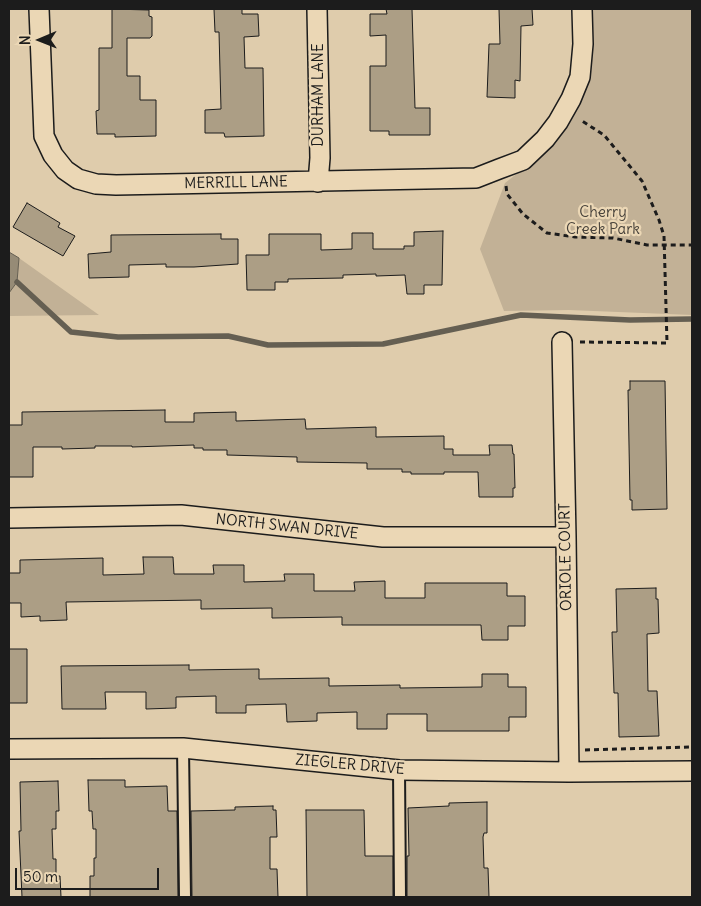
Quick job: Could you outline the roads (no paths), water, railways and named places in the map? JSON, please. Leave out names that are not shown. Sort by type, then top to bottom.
[{"type":"street","name":"MERRILL LANE","points":[[39,9],[44,136],[53,155],[64,170],[78,179],[96,184],[116,185],[476,178],[523,160],[545,139],[558,122],[571,99],[580,77],[583,44],[582,9]]},
{"type":"street","name":"DURHAM LANE","points":[[318,9],[320,148],[318,182]]},
{"type":"street","name":"ORIOLE COURT","points":[[562,342],[569,772]]},
{"type":"street","name":"NORTH SWAN DRIVE","points":[[9,518],[182,515],[383,537],[566,537]]},
{"type":"street","name":"ZIEGLER DRIVE","points":[[9,749],[183,748],[398,770],[692,771]]},
{"type":"lane","points":[[183,748],[185,897]]},
{"type":"lane","points":[[398,770],[400,897]]},
{"type":"waterway","points":[[17,282],[71,332],[118,337],[228,336],[268,345],[383,344],[521,315],[630,320],[692,319]]},
{"type":"park label","name":"Cherry Creek Park","points":[[603,222]]}]
